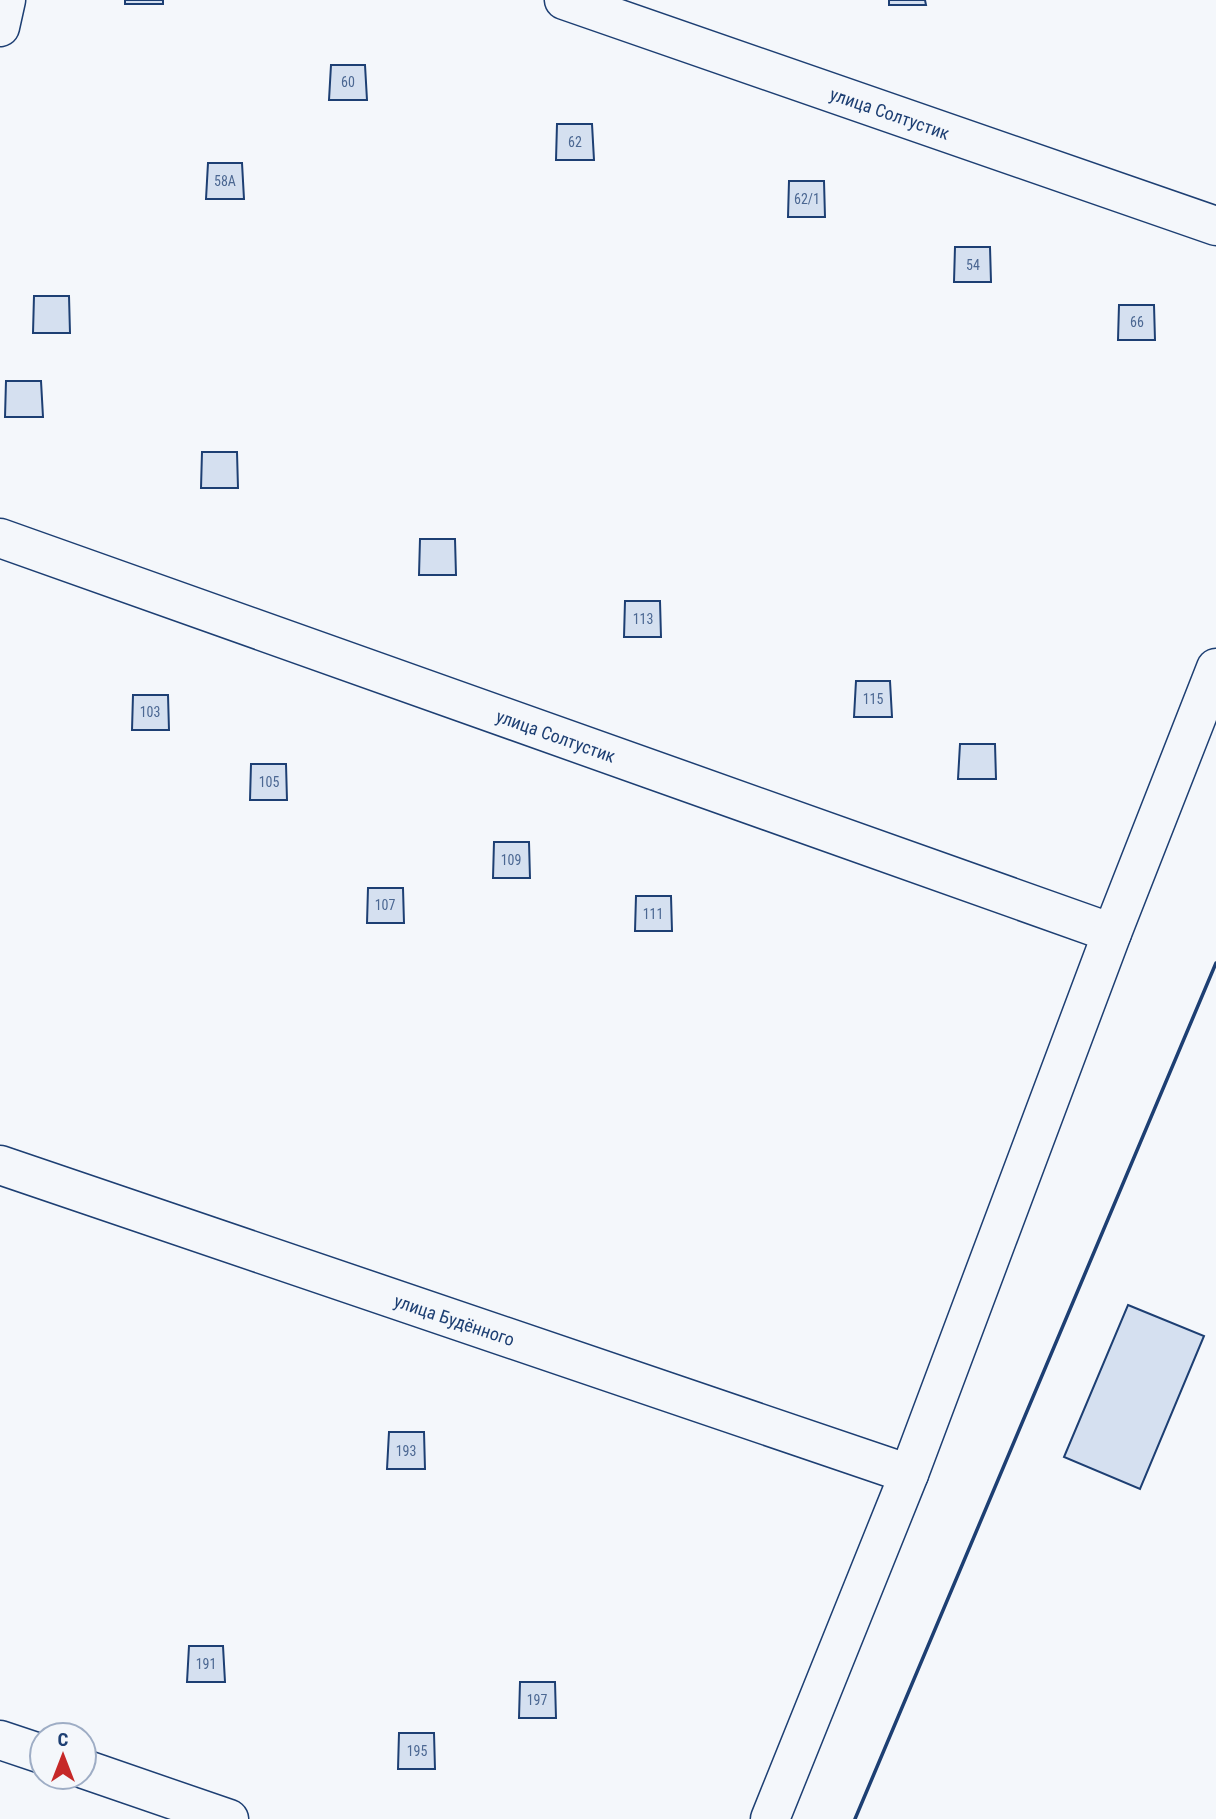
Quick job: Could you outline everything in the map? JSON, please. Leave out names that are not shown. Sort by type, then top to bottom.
[{"type":"street","points":[[0,27],[6,0]]},
{"type":"street","name":"улица Солтустик","points":[[564,0],[1216,226]]},
{"type":"street","name":"улица Солтустик","points":[[0,538],[1112,933]]},
{"type":"street","points":[[770,1819],[909,1474],[1112,933],[1216,668]]},
{"type":"street","name":"улица Будённого","points":[[0,1165],[909,1474]]},
{"type":"street","points":[[0,1740],[28,1749]]},
{"type":"street","points":[[98,1774],[229,1819]]},
{"type":"building","points":[[125,0],[163,0],[163,4],[125,4]]},
{"type":"building","points":[[889,0],[925,0],[926,5],[889,5]]},
{"type":"building","points":[[331,65],[365,65],[367,100],[329,100]]},
{"type":"building","points":[[557,124],[592,124],[594,160],[556,160]]},
{"type":"building","points":[[208,163],[242,163],[244,199],[206,199]]},
{"type":"building","points":[[789,181],[824,181],[825,217],[788,217]]},
{"type":"building","points":[[955,247],[990,247],[991,282],[954,282]]},
{"type":"building","points":[[34,296],[69,296],[70,333],[33,333]]},
{"type":"building","points":[[1119,305],[1154,305],[1155,340],[1118,340]]},
{"type":"building","points":[[6,381],[41,381],[43,417],[5,417]]},
{"type":"building","points":[[202,452],[237,452],[238,488],[201,488]]},
{"type":"building","points":[[420,539],[455,539],[456,575],[419,575]]},
{"type":"building","points":[[625,601],[660,601],[661,637],[624,637]]},
{"type":"building","points":[[856,681],[890,681],[892,717],[854,717]]},
{"type":"building","points":[[133,695],[168,695],[169,730],[132,730]]},
{"type":"building","points":[[960,744],[995,744],[996,779],[958,779]]},
{"type":"building","points":[[251,764],[286,764],[287,800],[250,800]]},
{"type":"building","points":[[494,842],[529,842],[530,878],[493,878]]},
{"type":"building","points":[[368,888],[403,888],[404,923],[367,923]]},
{"type":"building","points":[[636,896],[671,896],[672,931],[635,931]]},
{"type":"building","points":[[1128,1305],[1204,1336],[1140,1489],[1064,1457]]},
{"type":"building","points":[[389,1432],[424,1432],[425,1469],[387,1469]]},
{"type":"building","points":[[189,1646],[223,1646],[225,1682],[187,1682]]},
{"type":"building","points":[[520,1682],[555,1682],[556,1718],[519,1718]]},
{"type":"building","points":[[399,1733],[434,1733],[435,1769],[398,1769]]},
{"type":"wall","points":[[855,1819],[1216,963]]}]
